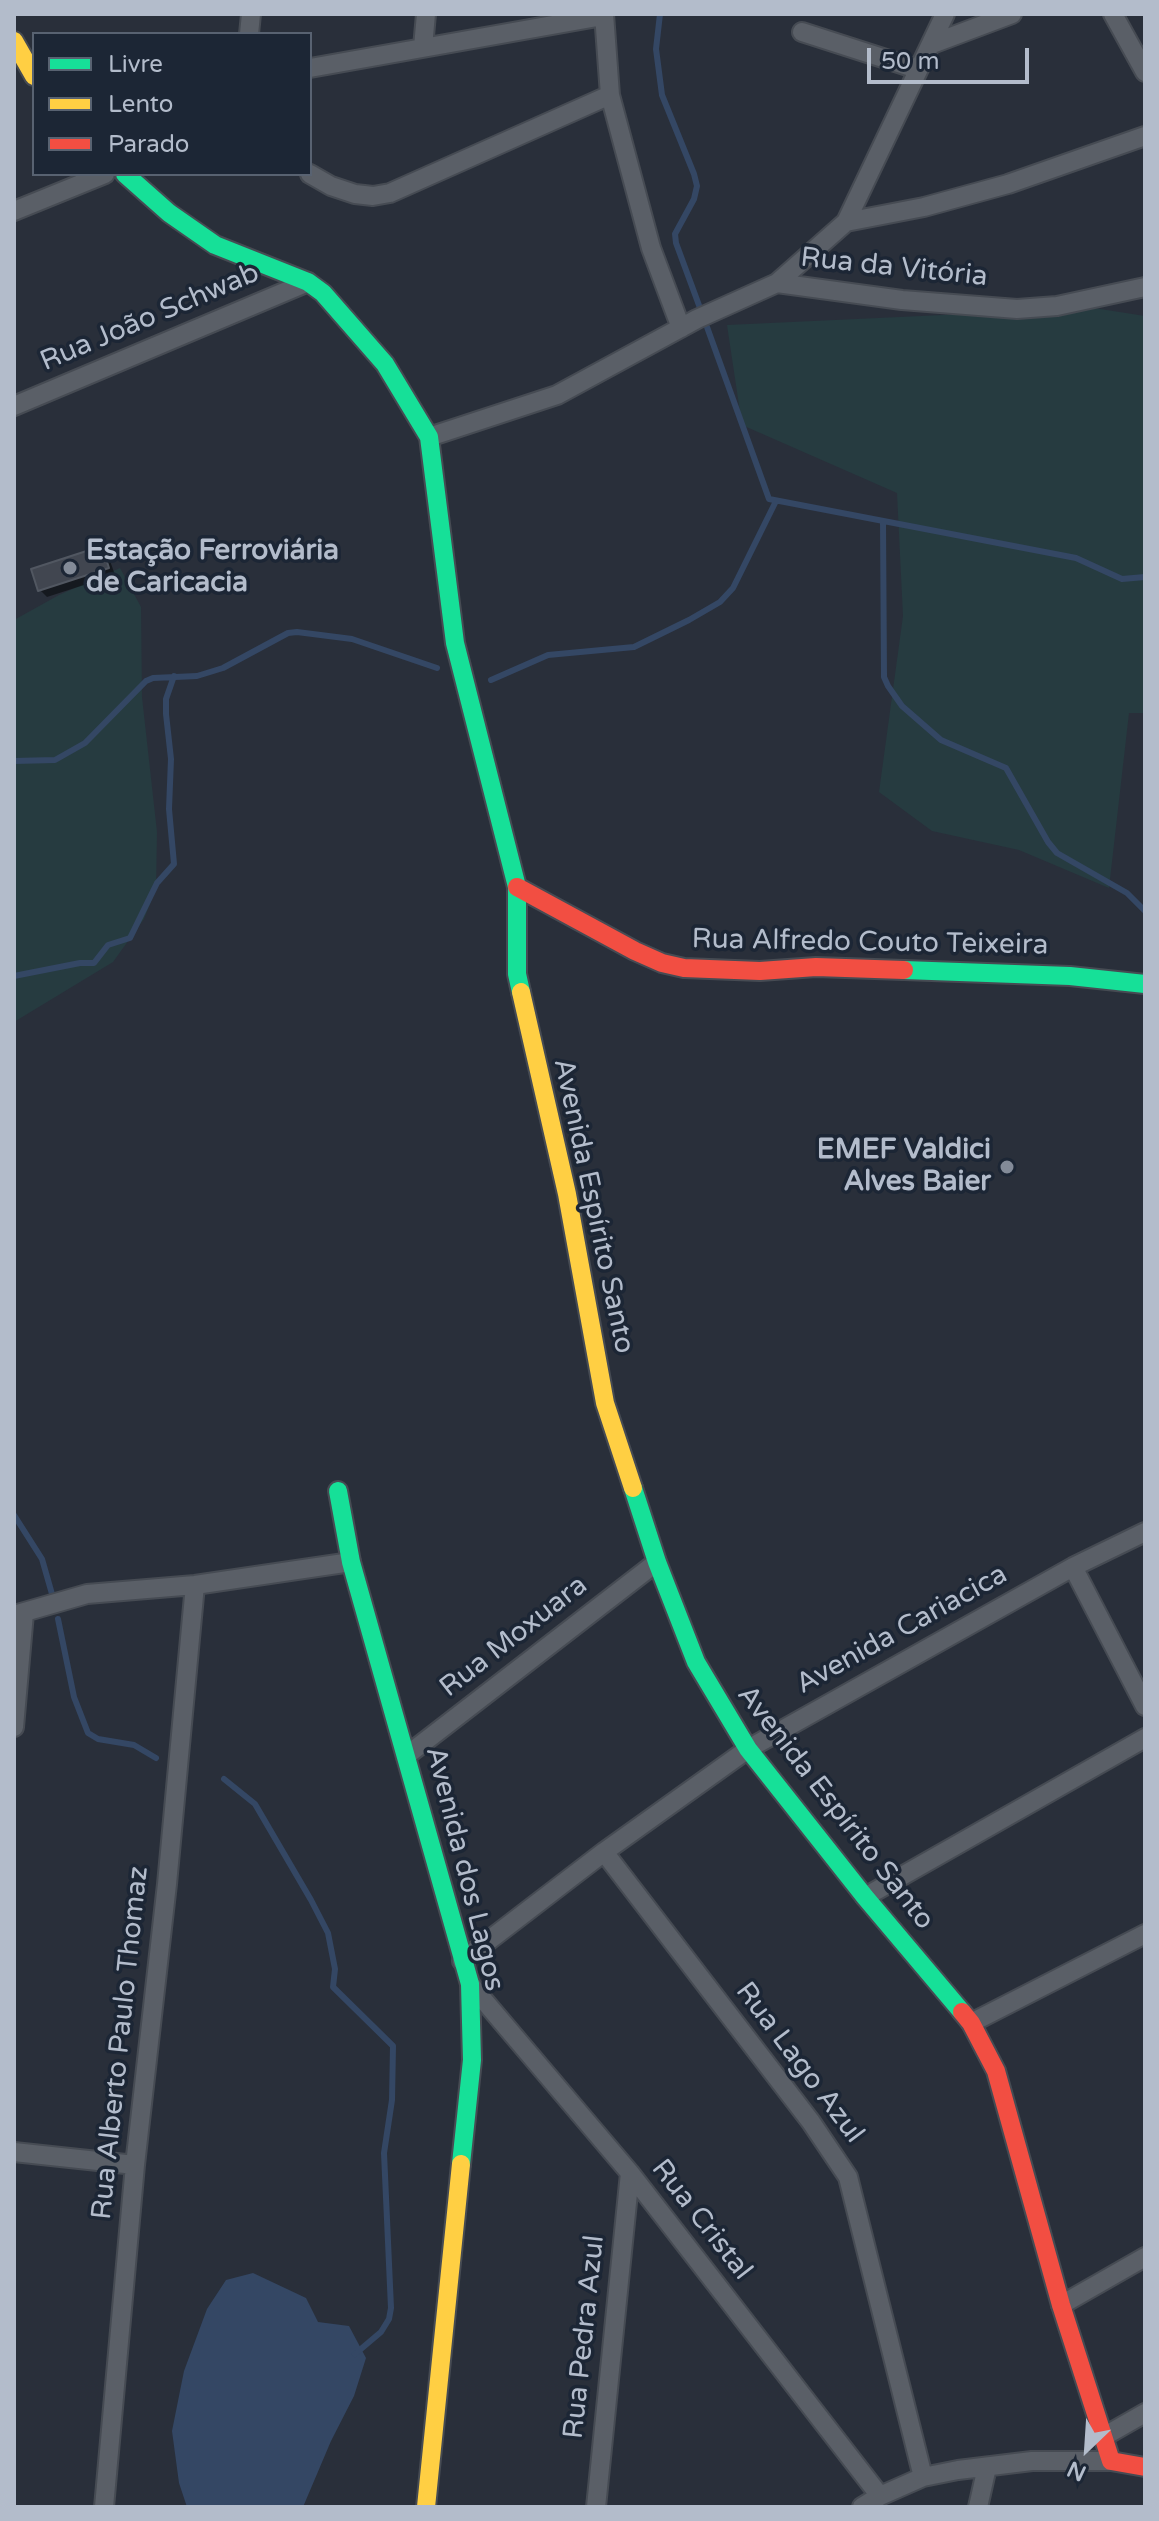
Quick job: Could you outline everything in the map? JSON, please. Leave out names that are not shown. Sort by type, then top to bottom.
[{"type":"street","points":[[423,47],[426,14]]},
{"type":"street","points":[[777,283],[846,222],[945,14]]},
{"type":"street","points":[[932,44],[1012,14]]},
{"type":"street","points":[[1113,14],[1145,72]]},
{"type":"street","points":[[312,68],[604,15],[610,95],[651,248],[681,328]]},
{"type":"street","points":[[802,32],[917,69]]},
{"type":"street","points":[[14,41],[32,72]]},
{"type":"street","points":[[312,175],[355,194],[373,196],[390,193],[610,95]]},
{"type":"street","points":[[846,222],[924,207],[1008,184],[1145,136]]},
{"type":"street","points":[[14,211],[100,176]]},
{"type":"street","points":[[127,176],[169,213],[215,245],[308,282],[337,307],[385,364],[429,437]]},
{"type":"street","name":"Rua João Schwab","points":[[14,406],[308,282]]},
{"type":"street","name":"Rua da Vitória","points":[[429,437],[557,395],[681,328],[777,283],[902,300],[1017,309],[1139,293]]},
{"type":"street","name":"Avenida Espírito Santo","points":[[429,437],[455,643],[517,887],[517,974],[567,1194],[605,1403],[657,1562],[705,1680],[748,1749],[865,1897],[971,2023],[996,2071],[1061,2305],[1111,2461]]},
{"type":"street","name":"Rua Alfredo Couto Teixeira","points":[[517,887],[635,951],[662,963],[684,968],[760,971],[816,967],[879,969],[1070,976],[1145,984]]},
{"type":"street","name":"Avenida dos Lagos","points":[[338,1491],[351,1562],[470,1984],[472,2060],[426,2507]]},
{"type":"street","name":"Avenida Cariacica","points":[[462,1961],[604,1852],[748,1749],[1073,1567],[1145,1532]]},
{"type":"street","points":[[14,1727],[19,1614],[87,1594],[195,1585],[351,1562]]},
{"type":"street","name":"Rua Moxuara","points":[[406,1756],[657,1562]]},
{"type":"street","points":[[1073,1567],[1145,1706]]},
{"type":"street","name":"Rua Alberto Paulo Thomaz","points":[[104,2507],[135,2165],[167,1884],[195,1585]]},
{"type":"street","points":[[865,1897],[1145,1738]]},
{"type":"street","name":"Rua Lago Azul","points":[[604,1852],[811,2122],[848,2177],[923,2477]]},
{"type":"street","points":[[971,2023],[1145,1934]]},
{"type":"street","name":"Rua Cristal","points":[[470,1984],[630,2173],[880,2496]]},
{"type":"street","points":[[14,2152],[135,2165]]},
{"type":"street","name":"Rua Pedra Azul","points":[[596,2507],[630,2173]]},
{"type":"street","points":[[1061,2305],[1145,2257]]},
{"type":"street","points":[[1103,2437],[1145,2413]]},
{"type":"street","points":[[862,2507],[923,2477],[987,2467],[1032,2461],[1111,2461],[1145,2467]]},
{"type":"street","points":[[978,2507],[987,2467]]},
{"type":"green space","points":[[1094,308],[1145,316],[1145,713],[1129,713],[1109,888],[1019,850],[932,831],[879,792],[903,616],[897,493],[742,425],[727,325]]},
{"type":"green space","points":[[120,568],[141,607],[142,697],[157,832],[156,889],[144,919],[113,962],[14,1022],[14,620],[59,595]]},
{"type":"water","points":[[253,2273],[306,2298],[318,2322],[349,2326],[366,2358],[354,2396],[303,2507],[187,2507],[179,2483],[172,2431],[184,2371],[207,2309],[226,2280]]},
{"type":"building","name":"Estação Ferroviária de Caricacia","points":[[102,546],[109,568],[38,591],[31,569]]},
{"type":"waterway","points":[[660,14],[656,49],[662,95],[697,186],[694,199],[675,234],[676,243],[700,308]]},
{"type":"waterway","points":[[707,327],[769,499],[1076,558],[1122,579],[1145,577]]},
{"type":"waterway","points":[[491,680],[548,655],[634,647],[720,602],[733,588],[776,501]]},
{"type":"waterway","points":[[883,521],[884,677],[888,686],[902,706],[941,740],[1006,768],[1057,853],[1127,893],[1145,911]]},
{"type":"waterway","points":[[14,761],[55,760],[85,743],[146,681],[197,676],[223,668],[288,633],[352,639],[437,668]]},
{"type":"waterway","points":[[14,976],[94,963],[108,945],[130,938],[157,883],[174,864],[169,809],[171,759],[166,714],[166,699],[174,676]]},
{"type":"waterway","points":[[14,1515],[42,1559],[52,1594]]},
{"type":"waterway","points":[[58,1619],[74,1697],[88,1733],[98,1739],[134,1745],[156,1758]]},
{"type":"waterway","points":[[224,1779],[255,1804],[311,1900],[328,1933],[335,1969],[333,1987],[393,2046],[392,2100],[384,2153],[391,2308],[381,2332],[355,2354]]},
{"type":"traffic: fast","points":[[127,176],[169,213],[215,245],[308,282],[323,293],[385,364],[429,437],[455,643],[517,887],[517,974],[521,992]]},
{"type":"traffic: fast","points":[[904,970],[1070,976],[1145,984]]},
{"type":"traffic: fast","points":[[633,1488],[657,1562],[696,1662],[748,1749],[865,1897],[962,2012]]},
{"type":"traffic: fast","points":[[338,1491],[351,1562],[470,1984],[472,2060],[461,2164]]},
{"type":"traffic: slow","points":[[14,41],[32,72]]},
{"type":"traffic: slow","points":[[521,992],[567,1194],[605,1403],[633,1488]]},
{"type":"traffic: slow","points":[[426,2507],[461,2164]]},
{"type":"traffic: jam","points":[[517,887],[635,951],[662,963],[684,968],[904,970]]},
{"type":"traffic: jam","points":[[962,2012],[996,2071],[1061,2305],[1111,2461],[1145,2467]]},
{"type":"place","name":"Estação Ferroviária de Caricacia","points":[[70,568]]},
{"type":"place","name":"EMEF Valdici Alves Baier","points":[[1007,1167]]}]
